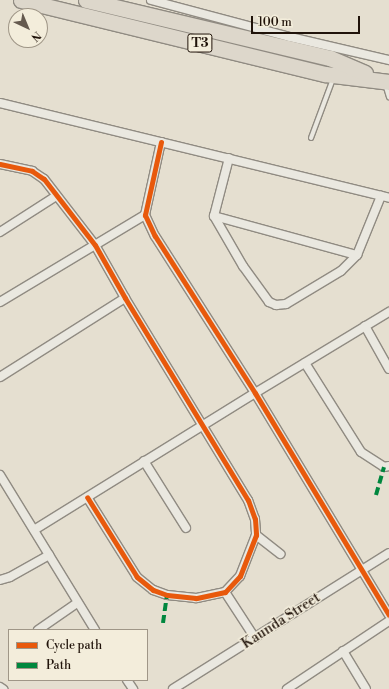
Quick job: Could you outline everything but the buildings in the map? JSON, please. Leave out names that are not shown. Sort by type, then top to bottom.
[{"type":"highway","name":"T3","points":[[21,0],[334,75],[384,81]]},
{"type":"highway","name":"T3","points":[[86,0],[115,3],[330,58],[384,81]]},
{"type":"street","points":[[151,0],[290,37],[389,60]]},
{"type":"street","points":[[115,3],[116,23]]},
{"type":"street","points":[[0,103],[229,158],[385,197],[357,255],[341,271],[286,304],[276,305],[269,302],[243,266],[214,216],[229,158]]},
{"type":"street","points":[[161,142],[145,215],[155,236],[255,393],[389,615]]},
{"type":"street","points":[[0,164],[38,174],[44,179],[95,245],[124,298],[248,500],[254,519],[256,536],[240,576],[225,592],[196,598],[167,595],[153,590],[137,577],[87,497]]},
{"type":"street","points":[[0,232],[56,196]]},
{"type":"street","points":[[0,302],[145,215]]},
{"type":"street","points":[[214,216],[357,255]]},
{"type":"street","points":[[0,377],[124,298]]},
{"type":"street","points":[[34,530],[144,461],[389,312]]},
{"type":"street","points":[[365,326],[389,369]]},
{"type":"street","points":[[306,363],[361,452],[384,466],[389,466]]},
{"type":"street","points":[[144,461],[186,528]]},
{"type":"street","points":[[0,475],[94,629]]},
{"type":"street","points":[[256,536],[280,554]]},
{"type":"street","name":"Kaunda Street","points":[[173,689],[361,569],[389,553]]},
{"type":"street","points":[[0,580],[10,577],[49,555]]},
{"type":"street","points":[[225,592],[255,638]]},
{"type":"street","points":[[39,629],[77,603]]},
{"type":"street","points":[[287,689],[389,620]]},
{"type":"street","points":[[343,651],[366,689]]},
{"type":"lane","points":[[311,138],[334,75]]},
{"type":"lane","points":[[384,81],[389,97]]},
{"type":"marked path","points":[[376,495],[384,467]]},
{"type":"marked path","points":[[163,623],[167,595]]},
{"type":"cycle path","points":[[161,142],[145,215],[155,236],[255,393],[389,615]]},
{"type":"cycle path","points":[[0,164],[32,171],[44,179],[95,245],[125,298],[248,500],[255,519],[256,535],[240,576],[225,592],[196,598],[167,595],[153,590],[137,577],[87,497]]}]
